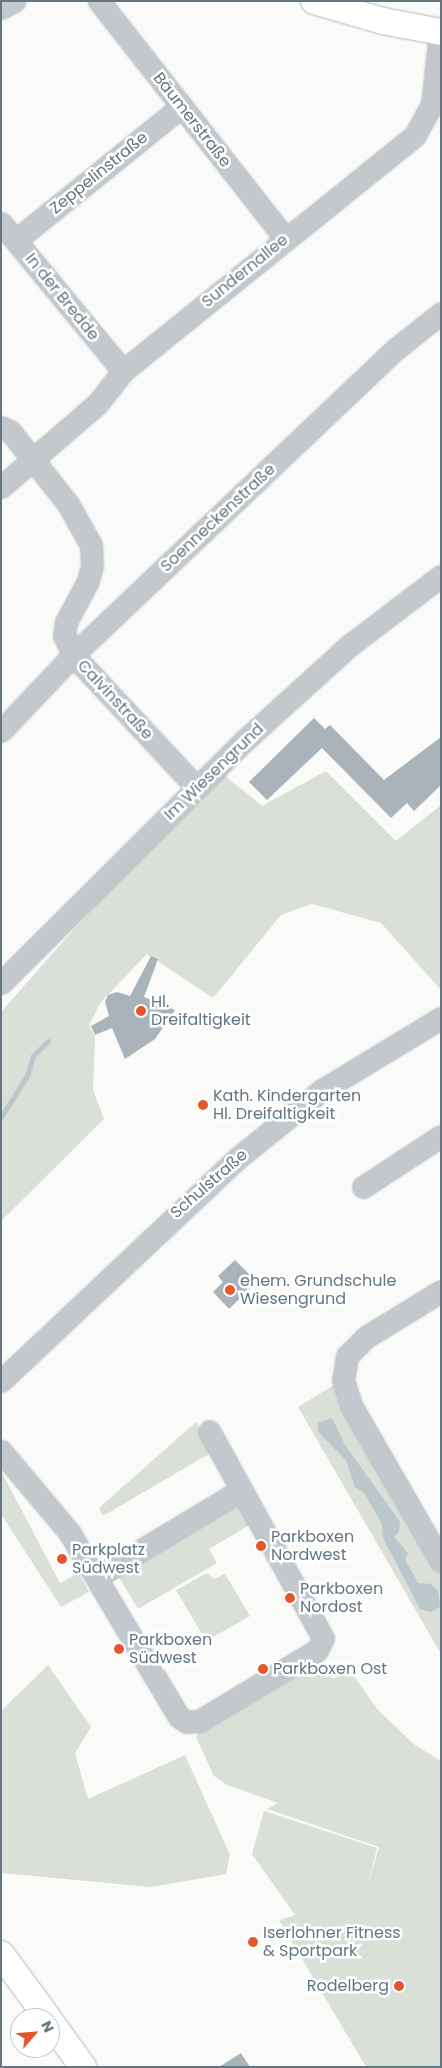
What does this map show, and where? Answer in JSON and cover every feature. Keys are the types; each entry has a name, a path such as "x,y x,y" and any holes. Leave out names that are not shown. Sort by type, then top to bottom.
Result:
{"main road":[{"path":"314,1 383,21 440,32"},
{"path":"1,1954 41,2008"},
{"path":"60,2035 83,2067"}],"street":[{"path":"1,8 14,1"},
{"name":"Bäumerstraße","path":"99,1 284,238"},
{"name":"Sundernallee","path":"1,487 98,403 123,371 284,238 415,135 432,104 440,32"},
{"name":"Zeppelinstraße","path":"16,240 182,106"},
{"name":"In der Bredde","path":"1,223 123,371"},
{"name":"Soenneckenstraße","path":"1,731 73,655 397,348 441,313"},
{"name":"Calvinstraße","path":"1,427 10,431 68,504 91,545 92,566 87,583 66,622 64,636 73,655 196,787"},
{"name":"Im Wiesengrund","path":"1,983 196,787 350,645 441,576"},
{"name":"Schulstraße","path":"1,1381 239,1156 322,1090 441,1018"},
{"path":"363,1187 441,1136"},
{"path":"441,1291 366,1337 346,1356 343,1380 352,1408 441,1561"},
{"path":"1,1451 69,1532 98,1576 179,1717 187,1722 199,1721 317,1650 323,1638 316,1622 209,1431"},
{"path":"98,1576 241,1490"}],"shaded area":[{"path":"219,771 262,806 326,771 396,841 441,805 441,990 381,923 312,904 281,915 213,998 147,954 101,1002 89,1025 95,1037 93,1090 104,1119 1,1221 1,1012 179,810"},
{"path":"339,1382 441,1551 441,1654 298,1407"},
{"path":"332,1418 345,1445 400,1522 399,1532 394,1537 408,1553 405,1560 418,1583 431,1584 438,1591 440,1607 431,1612 420,1609 383,1538 382,1524 364,1493 355,1487 346,1460 318,1432 318,1423"},
{"path":"196,1422 214,1451 103,1516 99,1508"},
{"path":"1,1471 60,1583 79,1573 89,1592 61,1607 1,1514"},
{"path":"238,1494 253,1523 209,1549 217,1563 138,1609 112,1565"},
{"path":"207,1573 214,1579 225,1574 250,1616 206,1641 176,1590"},
{"path":"318,1657 333,1679 349,1669 378,1710 415,1745 441,1761 441,2067 366,2067 279,1920 295,1915 252,1854 264,1811 377,1848 367,1888 379,1847 267,1809 278,1803 227,1785 214,1776 196,1737 200,1728"},
{"path":"48,1665 91,1727 75,1753 88,1799 185,1755 230,1855 226,1874 151,1887 1,1873 1,1711"}],"building":[{"path":"314,718 325,729 330,725 384,780 441,737 441,785 414,811 407,803 391,818 322,748 267,800 249,782"},
{"name":"Hl. Dreifaltigkeit","path":"151,956 158,959 144,997 175,1010 155,1039 125,1059 112,1028 95,1035 91,1026 109,1016 105,1002 108,995 117,992 130,996"},
{"path":"235,1260 257,1282 229,1309 213,1292 223,1282 218,1276"},
{"path":"241,2053 250,2067 219,2067"}],"waterway":[{"path":"1,1117 27,1076 33,1056 48,1041"}],"place":[{"name":"Hl. Dreifaltigkeit","path":"141,1011"},
{"name":"Kath. Kindergarten Hl. Dreifaltigkeit","path":"203,1105"},
{"name":"ehem. Grundschule Wiesengrund","path":"230,1290"},
{"name":"Parkboxen Nordwest","path":"261,1546"},
{"name":"Parkplatz Südwest","path":"62,1559"},
{"name":"Parkboxen Nordost","path":"290,1598"},
{"name":"Parkboxen Südwest","path":"119,1649"},
{"name":"Parkboxen Ost","path":"263,1669"},
{"name":"Iserlohner Fitness & Sportpark","path":"253,1942"},
{"name":"Rodelberg","path":"399,1986"}]}
